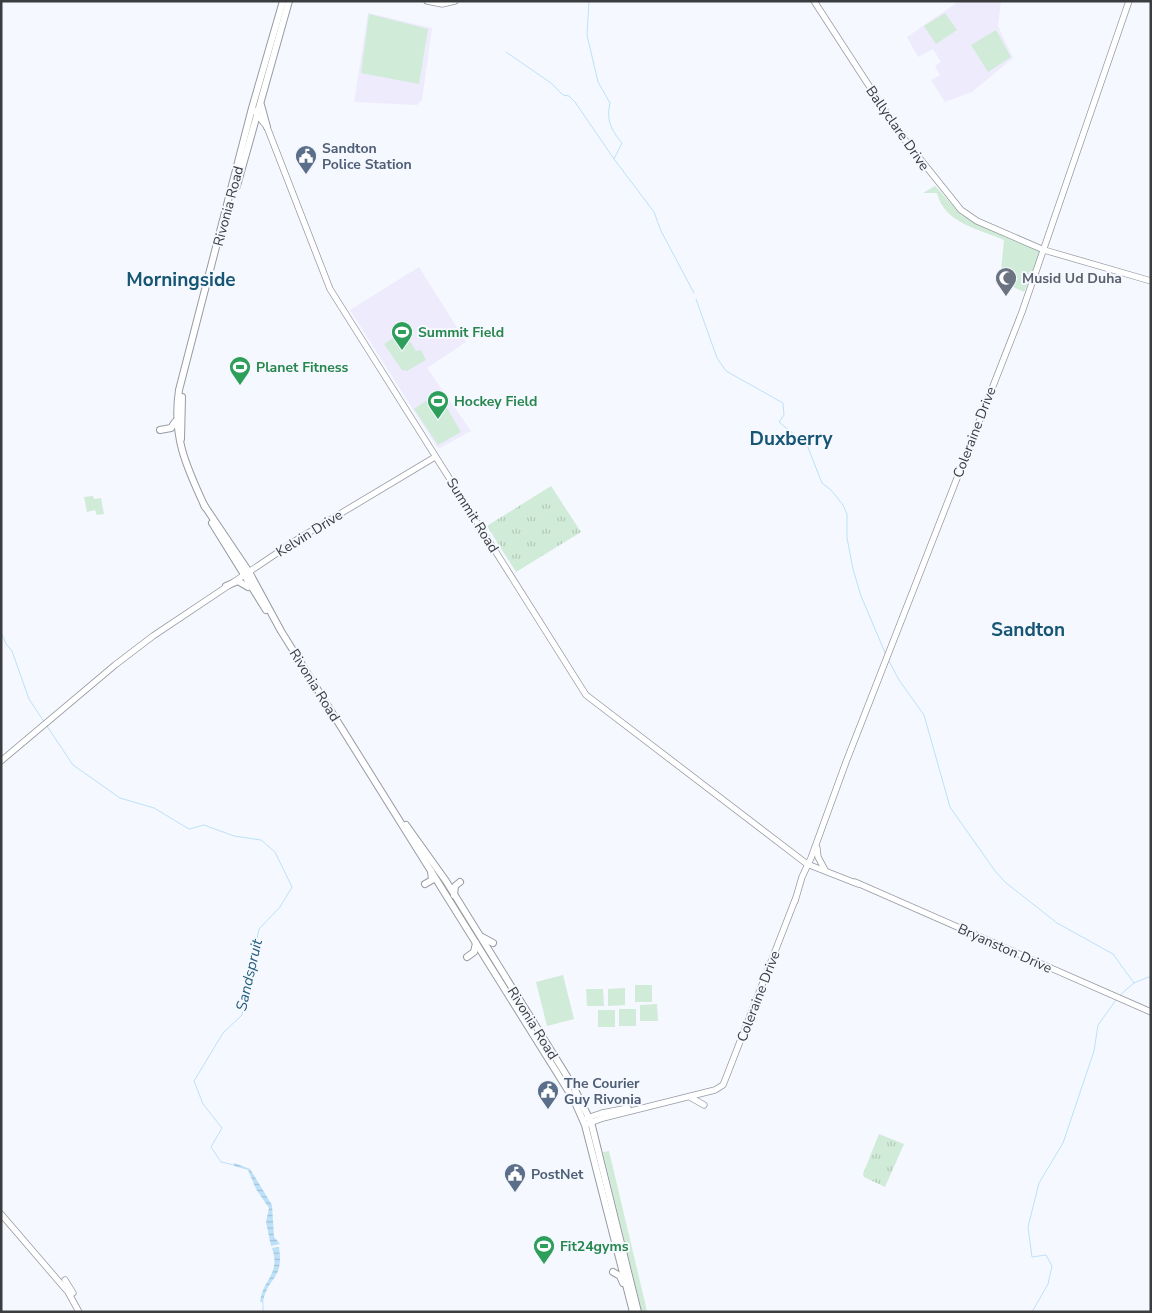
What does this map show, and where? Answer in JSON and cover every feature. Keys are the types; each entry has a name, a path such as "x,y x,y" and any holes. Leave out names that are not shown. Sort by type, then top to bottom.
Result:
{"main road":[{"name":"Rivonia Road","path":"283,1 252,108 236,181 183,391 178,419 185,461 204,505 587,1121 633,1312"},
{"name":"Rivonia Road","path":"236,181 289,1"},
{"path":"427,1 442,4 455,1"},
{"name":"Ballyclare Drive","path":"814,1 890,120 949,197 971,218 1083,262 1151,281"},
{"name":"Coleraine Drive","path":"718,1088 725,1080 1045,248 1129,1"},
{"path":"262,94 261,111 267,128"},
{"name":"Summit Road","path":"252,108 267,128 328,284 586,696 809,863"},
{"path":"253,127 261,125 267,128"},
{"path":"160,430 171,428 178,419 186,430"},
{"name":"Kelvin Drive","path":"1,761 35,735 121,660 186,614 226,586 342,512 435,456"},
{"name":"Rivonia Road","path":"246,573 255,593 281,631"},
{"path":"226,586 240,581 255,593"},
{"name":"Rivonia Road","path":"380,790 455,896 572,1086 587,1121 638,1312"},
{"path":"818,841 817,854 826,870"},
{"name":"Bryanston Drive","path":"809,863 1151,1012"},
{"name":"Bryanston Drive","path":"809,863 858,884"},
{"path":"425,884 432,880 431,870"},
{"path":"455,896 455,886 460,882"},
{"path":"469,921 484,940 492,943"},
{"path":"467,957 474,952 476,943"},
{"path":"587,1121 690,1097 718,1088"},
{"path":"587,1121 718,1088"},
{"path":"690,1097 704,1105"},
{"path":"1,1214 75,1303"},
{"path":"620,1258 613,1272 622,1278 631,1302"},
{"path":"65,1280 79,1312"}],"shaded area":[{"path":"959,1 1001,1 998,26 1013,58 972,92 945,102 931,80 940,75 935,66 941,62 933,49 918,57 907,37"},
{"path":"368,13 432,28 422,100 417,105 354,102"},
{"path":"419,267 466,342 427,368 471,431 440,448 437,447 350,310"}],"green space":[{"path":"945,13 957,30 936,44 924,26"},
{"path":"369,14 428,29 419,84 361,73"},
{"path":"996,30 1011,57 988,72 971,45"},
{"path":"935,186 961,215 1042,252 1024,292 1000,281 1004,240 964,224 955,218 941,203 937,193 923,193"},
{"name":"Summit Field","path":"404,331 416,351 421,350 426,360 407,371 402,370 384,344"},
{"name":"Hockey Field","path":"438,393 461,432 438,445 414,409"},
{"path":"551,486 581,532 516,572 487,526"},
{"path":"93,496 94,499 101,498 104,514 97,515 95,510 87,512 84,497"},
{"path":"563,975 574,1019 547,1026 536,982"},
{"path":"635,985 652,985 652,1002 635,1002"},
{"path":"625,988 625,1005 608,1006 608,989"},
{"path":"586,989 603,989 604,1006 587,1006"},
{"path":"657,1004 658,1021 640,1021 640,1005"},
{"path":"619,1009 636,1009 636,1026 619,1026"},
{"path":"598,1010 615,1010 615,1027 598,1027"},
{"path":"879,1134 904,1144 885,1187 864,1177 863,1174"},
{"path":"609,1151 647,1312 642,1312 603,1152"}],"water":[{"path":"234,1163 250,1169 272,1205 274,1237 280,1244 271,1246 266,1222 269,1208 256,1189 248,1170 234,1166"},
{"path":"279,1247 280,1258 277,1272 265,1293 263,1302 260,1302 264,1287 273,1271 274,1257 272,1248"}],"waterway":[{"path":"589,1 587,35 598,82 610,103 610,124 622,143 614,159 654,212 661,231 694,293"},
{"path":"506,52 551,83 563,95 569,96 614,159"},
{"path":"696,299 717,358 726,371 783,403 784,415 779,422 807,445 822,483 831,490 843,505 847,514 847,538 853,569 861,596 886,655"},
{"name":"Sandspruit","path":"1,632 6,644 12,651 29,699 45,723"},
{"path":"889,661 899,680 924,715 950,807 995,871 1005,882 1057,923 1113,954 1134,983"},
{"name":"Sandspruit","path":"47,726 73,765 120,798 154,808 189,829 204,825 234,836 261,840 275,852 292,887 280,907 259,929 242,1015 223,1033 194,1081 203,1104 222,1128 211,1147 221,1162 234,1165"},
{"path":"1120,995 1134,983 1151,976"},
{"path":"1032,1312 1048,1284 1052,1266 1046,1255 1032,1257 1028,1227 1039,1183 1063,1143 1094,1051 1098,1025 1116,1000"},
{"name":"Sandspruit","path":"263,1302 263,1312"}],"place":[{"name":"Sandton Police Station","path":"306,175"},
{"name":"Musid Ud Duha","path":"1006,297"},
{"name":"Summit Field","path":"402,351"},
{"name":"Planet Fitness","path":"240,386"},
{"name":"Hockey Field","path":"438,420"},
{"name":"The Courier Guy Rivonia","path":"548,1110"},
{"name":"PostNet","path":"515,1193"},
{"name":"Fit24gyms","path":"544,1265"}],"district":[{"name":"Morningside","path":"181,279"},
{"name":"Duxberry","path":"791,438"},
{"name":"Sandton","path":"1028,629"}]}
